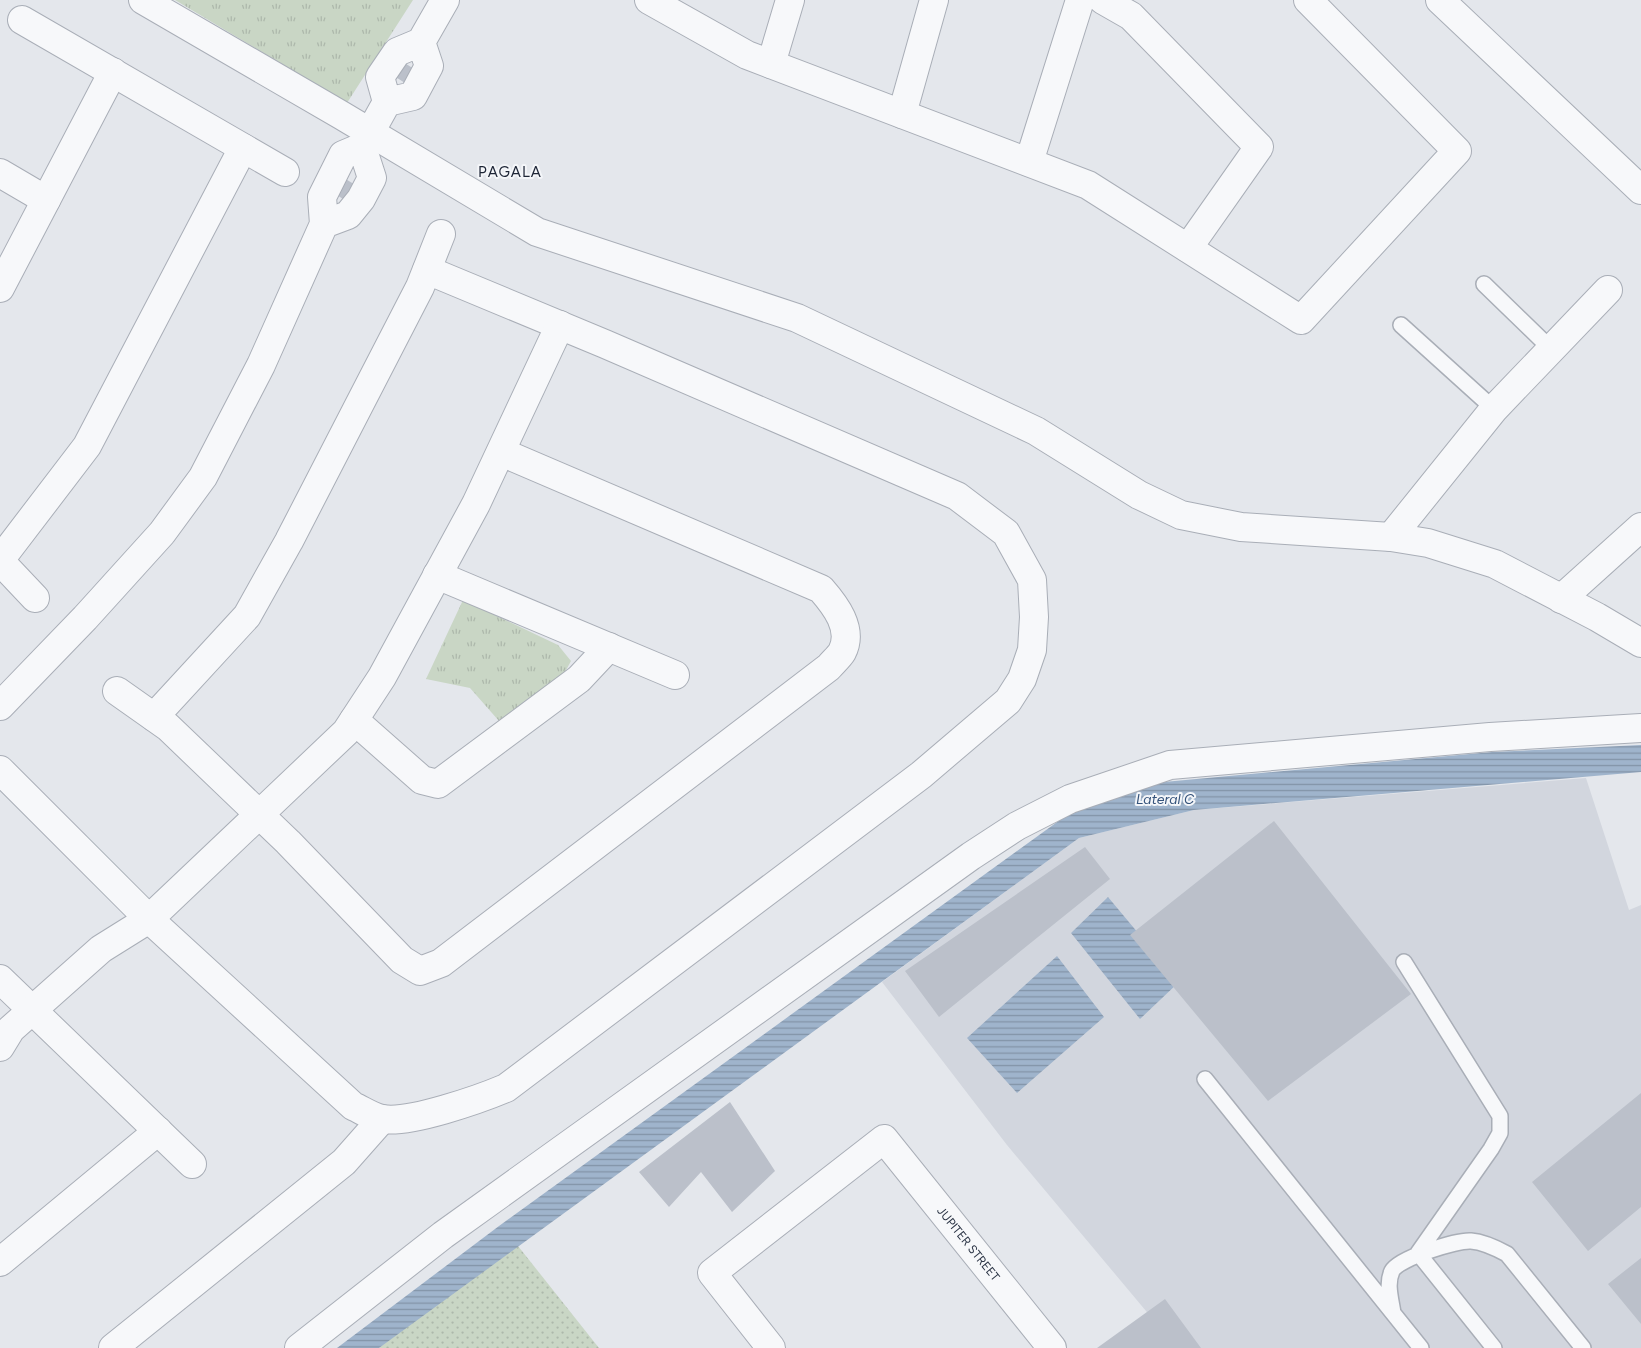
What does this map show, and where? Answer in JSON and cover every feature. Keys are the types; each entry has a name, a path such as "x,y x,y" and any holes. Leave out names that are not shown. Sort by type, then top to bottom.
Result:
{"street":[{"path":"143,0 366,140 536,232 797,318 1036,431 1139,495 1181,515 1241,527 1391,537 1428,543 1495,564 1641,643"},
{"path":"0,706 85,618 162,533 203,476 261,365 324,224 322,197 344,155 366,140 387,102 380,78 397,52 421,42 445,0"},
{"path":"650,0 747,55 1088,185 1301,320 1457,150 1308,0"},
{"path":"771,64 790,0"},
{"path":"902,114 934,0"},
{"path":"1029,162 1080,0"},
{"path":"1103,0 1131,16 1259,147 1188,248"},
{"path":"1440,0 1641,190"},
{"path":"22,20 285,172"},
{"path":"387,102 413,96 429,66 421,42"},
{"path":"0,288 113,72"},
{"path":"324,224 348,215 372,178 366,140"},
{"path":"35,598 0,560 87,446 243,148"},
{"path":"0,173 46,200"},
{"path":"154,717 247,616 289,541 427,270 441,234"},
{"path":"0,770 149,919 353,1106 382,1119 413,1116 476,1101 506,1088 921,775 1008,701 1022,679 1032,650 1034,617 1032,580 1006,533 957,496 560,325 427,270"},
{"path":"1391,537 1494,410 1608,290"},
{"path":"0,1047 11,1029 101,949 149,919 346,732 382,677 438,574 501,452 560,325"},
{"path":"117,691 168,727 259,814 402,960 420,971 441,963 830,667 842,652 846,637 843,622 836,606 821,590 501,452"},
{"path":"1561,599 1641,526"},
{"path":"438,574 675,675"},
{"path":"354,720 422,780 438,784 579,679 608,647"},
{"path":"299,1348 443,1235 962,862 1017,826 1070,799 1170,765 1490,737 1641,728"},
{"path":"0,979 192,1164"},
{"path":"113,1348 344,1162 382,1119"},
{"path":"0,1262 158,1131"},
{"name":"JUPITER STREET","path":"771,1348 712,1273 884,1140 1052,1348"}],"lane":[{"path":"1484,284 1551,349"},
{"path":"1401,325 1494,410"},
{"path":"1404,962 1500,1116 1500,1132 1490,1149 1418,1254"},
{"path":"1204,1079 1421,1348"},
{"path":"1394,1314 1388,1282 1393,1269 1418,1254 1469,1241 1494,1247 1507,1254 1583,1348"},
{"path":"1418,1254 1494,1348"}],"shaded area":[{"path":"1586,778 1629,910 1641,905 1641,1348 1177,1348 1007,1145 882,982 1079,838 1194,810"}],"green space":[{"path":"175,0 413,0 347,103"},
{"path":"463,600 558,645 571,661 565,672 499,721 470,688 426,679"},
{"path":"518,1246 599,1348 379,1348 387,1341"}],"water":[{"name":"Lateral C","path":"1641,745 1641,772 1194,810 1079,838 379,1348 337,1348 499,1226 1071,812 1164,782 1492,752"},
{"path":"1108,897 1179,982 1140,1019 1071,933"},
{"path":"1057,956 1104,1017 1017,1093 967,1038"}],"building":[{"path":"400,60 414,69 405,83 391,74"},
{"path":"344,178 357,186 346,201 334,193"},
{"path":"1274,821 1411,994 1268,1101 1130,935"},
{"path":"1085,847 1110,879 939,1017 905,971"},
{"path":"1641,1093 1641,1207 1588,1251 1532,1182"},
{"path":"730,1102 775,1171 732,1212 701,1172 669,1207 639,1172"},
{"path":"1641,1258 1641,1324 1608,1284"},
{"path":"1165,1299 1201,1348 1097,1348"}],"district":[{"name":"PAGALA","path":"510,172"}]}
